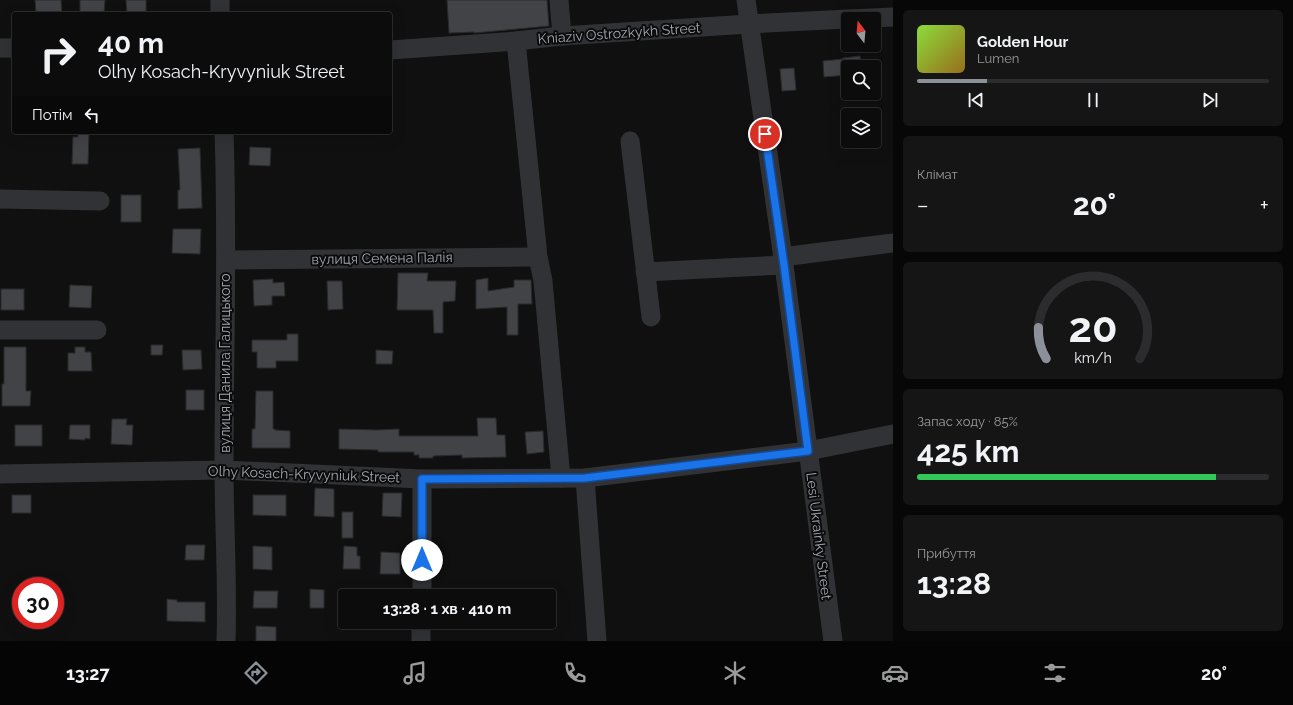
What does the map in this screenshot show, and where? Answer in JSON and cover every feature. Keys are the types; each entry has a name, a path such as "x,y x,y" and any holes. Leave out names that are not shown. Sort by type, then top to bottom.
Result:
{"street":[{"path":"220,0 220,12"},
{"path":"559,0 562,36"},
{"name":"Lesi Ukrainky Street","path":"746,0 783,261 833,641"},
{"path":"881,18 893,17"},
{"name":"Kniaziv Ostrozkykh Street","path":"392,50 516,41 562,36 841,19"},
{"path":"516,41 538,257 543,281 561,478"},
{"path":"0,48 12,48"},
{"name":"вулиця Данила Галицького","path":"224,134 226,260 224,470 228,604 226,641"},
{"path":"630,141 651,317"},
{"path":"0,199 100,201"},
{"path":"645,272 783,261 893,243"},
{"name":"вулиця Семена Палія","path":"226,260 538,257"},
{"path":"0,330 97,330"},
{"name":"Olhy Kosach-Kryvyniuk Street","path":"0,474 224,470 422,479 585,478 808,451 893,434"},
{"path":"585,478 598,641"},
{"path":"422,479 422,589"},
{"path":"420,641 421,629"}],"building":[{"path":"35,0 61,0 62,12 36,12"},
{"path":"80,0 105,0 104,12 80,12"},
{"path":"126,0 146,0 146,12 127,12"},
{"path":"447,0 547,0 549,26 474,33 449,33"},
{"path":"860,56 860,60 841,60 841,76 824,77 823,61"},
{"path":"794,68 796,90 782,91 780,69"},
{"path":"78,134 89,134 88,164 72,164 73,137 78,137"},
{"path":"250,147 271,148 270,166 249,165"},
{"path":"200,148 202,208 178,209 178,190 180,190 178,149"},
{"path":"121,195 141,195 141,222 121,222"},
{"path":"173,229 201,229 200,254 172,253"},
{"path":"398,273 428,273 427,281 456,281 455,301 443,302 443,333 434,333 433,310 397,310"},
{"path":"488,278 488,291 514,287 514,280 531,280 532,304 518,304 518,335 507,335 507,307 476,309 476,280"},
{"path":"273,279 273,283 284,282 285,296 272,296 272,305 254,306 253,280"},
{"path":"327,281 342,281 343,309 328,310"},
{"path":"70,285 92,286 91,308 69,307"},
{"path":"1,289 24,289 24,310 1,310"},
{"path":"287,334 298,334 298,361 276,361 276,368 257,368 257,352 252,352 252,340 287,340"},
{"path":"151,345 163,345 162,355 151,355"},
{"path":"4,347 26,347 26,391 31,391 30,406 2,406 2,384 4,384"},
{"path":"75,347 85,347 85,352 91,352 92,371 68,371 68,353 75,353"},
{"path":"182,350 201,350 202,369 183,370"},
{"path":"376,350 393,351 392,364 376,364"},
{"path":"186,390 204,390 204,410 186,410"},
{"path":"256,391 273,391 273,429 290,431 290,448 252,448 252,429 255,429"},
{"path":"477,418 496,418 497,435 505,435 506,457 462,458 462,455 419,458 419,455 414,455 414,452 378,452 378,450 339,449 339,429 399,429 399,436 478,436"},
{"path":"112,419 127,419 126,425 133,425 132,445 111,444"},
{"path":"15,425 42,425 42,446 15,446"},
{"path":"70,425 90,425 90,439 69,439"},
{"path":"543,431 544,452 527,454 525,432"},
{"path":"315,488 334,489 334,517 314,516"},
{"path":"383,493 402,493 401,517 382,516"},
{"path":"12,495 31,495 31,513 12,513"},
{"path":"253,495 286,495 286,516 253,515"},
{"path":"342,512 353,512 353,538 342,538"},
{"path":"186,545 205,545 204,560 185,560"},
{"path":"253,546 272,547 272,570 253,569"},
{"path":"344,546 357,547 357,556 360,556 360,569 343,569"},
{"path":"381,552 400,553 400,574 380,574"},
{"path":"310,589 324,590 324,608 310,608"},
{"path":"254,591 278,591 277,608 253,608"},
{"path":"167,599 177,600 177,602 205,602 205,622 167,621"},
{"path":"256,626 276,627 276,641 256,641"}],"route":[{"path":"422,560 422,479 585,478 808,451 784,265 765,134"}]}
